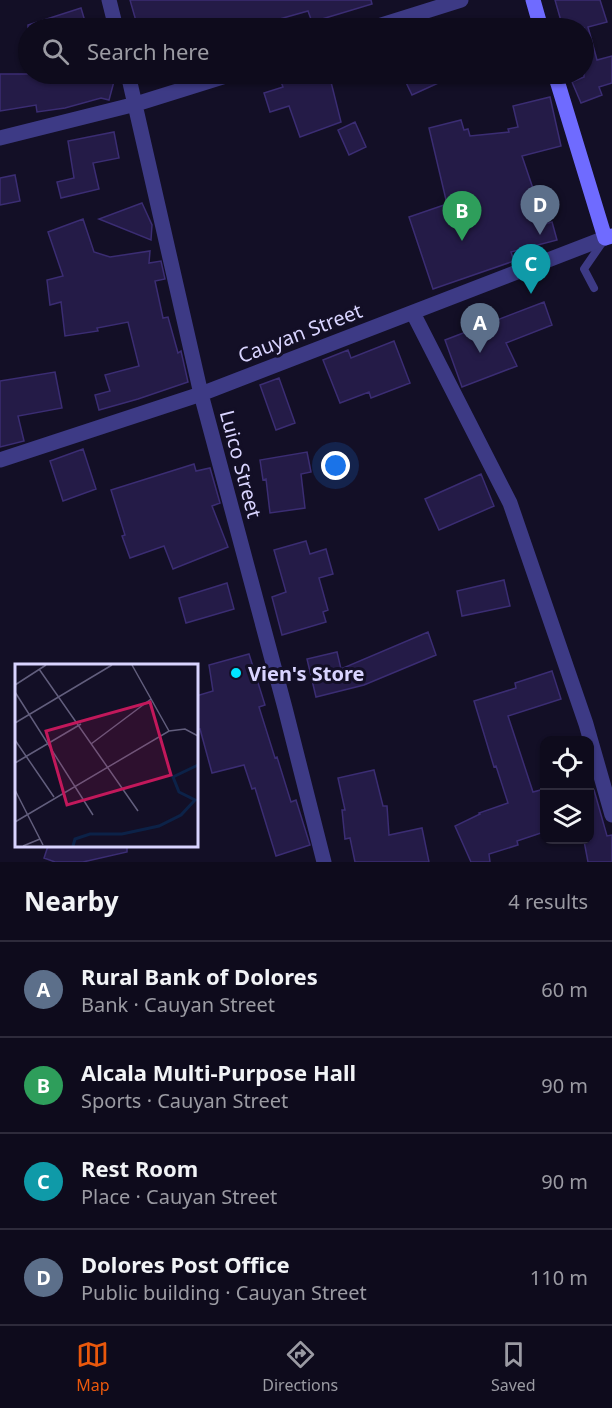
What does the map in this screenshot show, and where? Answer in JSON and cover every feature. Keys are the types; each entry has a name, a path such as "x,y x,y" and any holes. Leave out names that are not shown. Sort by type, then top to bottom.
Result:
{"street":[{"path":"109,0 114,18"},
{"path":"404,18 461,0"},
{"path":"533,0 538,18"},
{"name":"Luico Street","path":"131,84 201,394 324,862"},
{"path":"0,138 136,104 200,84"},
{"path":"558,84 608,237"},
{"name":"Cauyan Street","path":"0,460 201,394 608,237"},
{"path":"413,313 510,503 586,724 612,815"}],"lane":[{"path":"594,288 584,269 608,237"}],"building":[{"path":"130,0 371,0 372,4 325,18 311,18 308,11 283,18 135,18"},
{"path":"555,0 600,0 607,22 594,25 594,18 560,18"},
{"path":"81,8 84,18 50,18"},
{"path":"594,49 597,60 612,56 612,83 599,87 602,95 581,103 573,84 594,84"},
{"path":"0,74 18,74 18,84 113,84 109,100 101,98 65,108 37,112 36,105 0,111"},
{"path":"282,84 332,84 341,122 300,137 289,106 270,112 264,93 283,87"},
{"path":"407,84 436,84 412,95"},
{"path":"550,97 561,146 522,156 545,224 552,222 557,240 511,252 514,261 433,289 409,217 447,204 429,128 461,120 464,130 468,129 470,136 509,132 508,129 518,127 513,106"},
{"path":"355,122 366,147 349,155 338,130"},
{"path":"114,132 119,158 93,163 99,189 61,198 57,182 74,178 68,141"},
{"path":"15,175 20,201 0,205 0,178"},
{"path":"142,203 152,225 151,240 99,219"},
{"path":"83,219 94,252 110,257 150,251 149,263 161,261 165,279 155,281 163,318 168,317 178,353 181,351 188,382 99,410 95,395 110,391 105,375 139,366 128,322 97,328 98,331 65,336 61,302 50,305 47,280 63,276 48,232"},
{"path":"544,302 552,325 506,343 517,366 462,387 445,340"},
{"path":"394,341 410,383 371,398 369,392 340,403 323,360 348,350 351,358"},
{"path":"55,372 62,408 18,416 24,441 0,447 0,381"},
{"path":"279,378 295,423 276,430 260,385"},
{"path":"83,449 96,489 63,501 50,461"},
{"path":"307,452 311,472 301,474 305,508 270,513 266,479 263,480 260,460"},
{"path":"194,464 196,471 210,468 220,503 212,506 228,547 173,569 164,546 130,558 111,490"},
{"path":"481,474 494,506 439,530 425,499"},
{"path":"306,541 310,554 326,549 333,574 319,578 328,610 323,612 326,622 282,635 272,597 286,592 274,550"},
{"path":"504,580 510,606 462,616 457,591"},
{"path":"227,583 234,609 186,623 179,598"},
{"path":"428,632 436,655 364,685 316,697 307,659 337,652 341,669"},
{"path":"249,654 265,705 259,707 275,758 277,757 291,802 296,800 310,845 276,856 255,788 252,789 244,765 212,773 200,729 198,730 198,695 213,691 209,665"},
{"path":"552,671 561,699 508,716 533,792 540,790 540,833 517,841 518,845 489,854 490,862 471,862 455,826 479,813 508,803 496,766 494,767 474,701 516,688 515,683"},
{"path":"374,770 383,806 387,806 389,835 422,828 429,862 355,862 350,838 345,839 342,810 345,810 338,778"},
{"path":"594,790 607,836 612,835 612,862 588,862 585,844 594,844"},
{"path":"48,847 127,847 127,852 83,862 55,862 44,858"}],"place":[{"name":"Dolores Post Office","path":"540,235"},
{"name":"Alcala Multi-Purpose Hall","path":"462,241"},
{"name":"Rest Room","path":"531,294"},
{"name":"Rural Bank of Dolores","path":"480,353"},
{"name":"Vien's Store","path":"236,673"}]}
